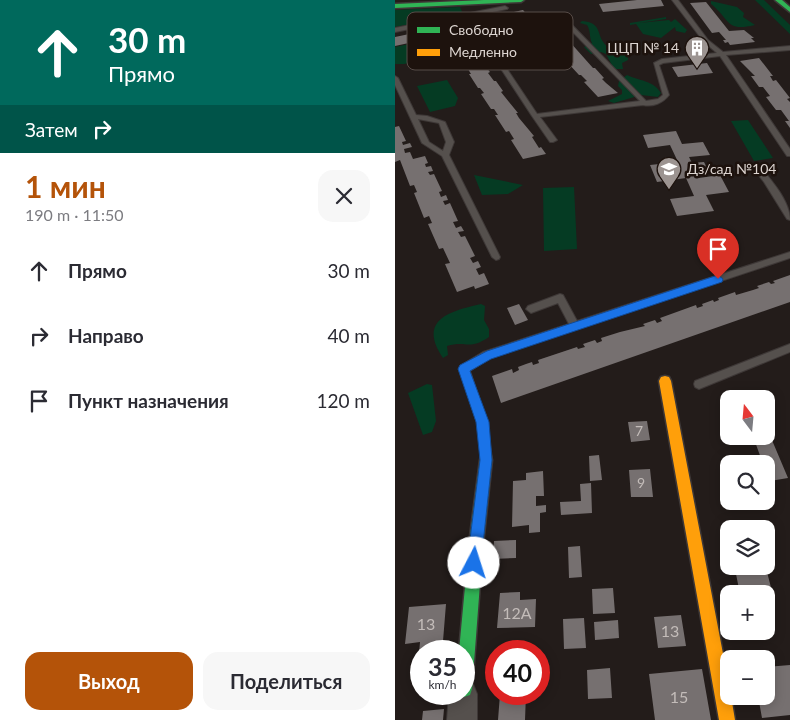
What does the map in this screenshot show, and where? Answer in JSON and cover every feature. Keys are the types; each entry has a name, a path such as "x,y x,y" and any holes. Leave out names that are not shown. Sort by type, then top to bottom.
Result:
{"street":[{"path":"395,6 521,0"},
{"path":"778,0 790,10"},
{"path":"665,381 727,720"},
{"path":"468,640 476,544 486,460"},
{"path":"462,720 463,705"}],"lane":[{"path":"675,0 706,41 722,54 790,154"},
{"path":"485,12 505,8"},
{"path":"573,29 646,104"},
{"path":"535,116 660,101 666,95 656,64 662,61 790,48"},
{"path":"505,70 553,140"},
{"path":"395,78 426,143 445,155 496,257"},
{"path":"413,117 442,122 450,142 445,155"},
{"path":"744,168 757,170 767,180 790,217"},
{"path":"486,460 483,422 464,369 487,355 790,255"},
{"path":"531,309 560,298 575,326"},
{"path":"699,384 790,348"}],"green space":[{"path":"755,0 764,0 790,25 790,34"},
{"path":"711,1 737,7 744,13 743,17 755,25 745,27 733,26 711,4"},
{"path":"460,7 462,12 407,12 407,25 395,27 395,10"},
{"path":"666,17 666,19 639,23 669,20 671,22 675,19 687,30 685,33 676,31 675,27 661,38 643,34 636,24 630,25 630,23"},
{"path":"582,21 589,22 597,28 604,44 611,50 628,55 628,60 622,63 623,69 614,69 606,54 601,52 591,54 584,47 592,43 588,27 580,23"},
{"path":"407,44 407,63 395,64 395,47"},
{"path":"627,75 650,83 661,93 658,97 641,95 614,103 608,101 622,94 622,90 618,86 619,81"},
{"path":"447,80 458,98 455,106 430,112 417,86"},
{"path":"748,120 773,158 754,161 731,121"},
{"path":"474,175 523,185 508,194 482,195"},
{"path":"574,187 577,249 544,251 543,188"},
{"path":"481,304 485,306 484,320 489,329 489,337 472,344 447,346 448,355 443,358 436,345 435,326 448,314"},
{"path":"427,384 432,385 436,421 432,432 423,435 408,393"}],"building":[{"path":"637,0 661,0 664,6 603,12 599,4"},
{"path":"706,2 729,31 744,30 754,38 751,38 755,42 730,45 728,42 725,43 723,40 726,40 719,32 712,33 690,3"},
{"path":"407,34 407,43 395,46 395,37"},
{"path":"573,46 604,78 602,79 618,93 598,97 584,82 587,81 573,68"},
{"path":"759,58 773,76 770,76 773,81 776,80 790,98 787,99 790,102 790,128 785,121 789,121 781,110 776,110 766,97 770,96 763,87 759,87 751,76 755,76 740,61"},
{"name":"ЦЦП № 14","path":"707,63 713,73 678,77 672,67"},
{"path":"469,70 488,70 490,72 488,73 503,91 501,92 534,136 532,137 539,148 541,147 546,154 523,159 511,140 514,139 509,131 506,132 495,115 498,115 494,109 491,109 481,94 484,93 478,88 469,74 471,74"},
{"path":"399,126 406,141 402,142 403,145 410,143 412,147 404,149 405,153 410,152 413,159 425,156 428,163 425,164 426,167 431,166 433,171 428,172 430,175 434,174 442,191 439,192 441,197 446,195 448,200 443,201 445,205 450,203 458,221 453,222 456,228 461,226 464,231 458,232 461,237 465,236 475,256 470,258 473,263 478,261 481,267 476,269 479,275 484,273 489,284 475,289 474,286 457,292 445,264 450,263 443,248 439,249 428,224 432,223 429,216 424,218 414,193 417,192 414,185 410,186 400,160 395,162 395,127"},
{"path":"676,131 682,144 703,142 710,155 689,157 692,163 704,162 709,172 697,173 699,178 720,175 729,192 706,195 714,211 677,216 670,199 694,196 686,178 657,182 650,165 678,162 670,145 648,148 643,135"},
{"path":"790,275 790,302 501,403 492,376 512,369 513,373 519,370 518,367 526,364 532,362 533,365 539,363 538,360 577,347 578,349 585,347 583,344 595,340 597,343 602,341 601,338 645,326 643,324 655,320 657,323 662,321 660,318 696,305 697,308 703,306 702,304 713,300 714,302 719,300 718,298 735,292 736,295 759,288 757,286 769,282 771,284 775,283 773,281"},
{"path":"519,304 528,320 515,325 507,308"},
{"path":"647,421 650,440 631,442 628,422"},
{"path":"756,445 774,445 788,478 775,480 775,455 760,455"},
{"path":"599,455 602,480 590,481 589,456"},
{"path":"650,469 653,497 631,497 629,470"},
{"path":"543,471 544,496 536,496 536,506 546,505 546,512 540,513 540,532 529,533 529,525 512,527 513,481 526,480 526,473"},
{"path":"591,483 592,513 561,515 560,502 581,501 580,484"},
{"path":"516,540 516,558 493,559 494,541"},
{"path":"580,546 582,577 569,578 568,547"},
{"path":"736,575 768,575 770,585 738,585"},
{"path":"613,588 615,613 593,614 592,589"},
{"path":"520,592 520,600 536,599 535,627 497,628 500,593"},
{"path":"446,604 443,640 410,640 410,643 405,644 409,607"},
{"path":"681,615 686,646 658,648 654,617"},
{"path":"584,618 586,648 564,649 563,619"},
{"path":"618,620 619,638 595,640 594,622"},
{"path":"790,665 790,715 762,718 760,705 775,705 775,666"},
{"path":"610,668 612,698 588,699 587,670"},
{"path":"702,669 711,720 655,720 649,674"},
{"path":"499,705 526,705 525,720 498,720"},
{"path":"444,709 443,720 422,720 423,711"}],"traffic: fast":[{"path":"395,6 521,0"},
{"path":"778,0 790,10"},
{"path":"468,640 476,544 486,460"}],"traffic: slow":[{"path":"665,381 727,720"}],"place":[{"name":"ЦЦП № 14","path":"697,69"},
{"name":"Дз/сад №104","path":"669,190"}],"route":[{"path":"474,563 486,460 483,422 464,369 487,355 718,279"}]}
